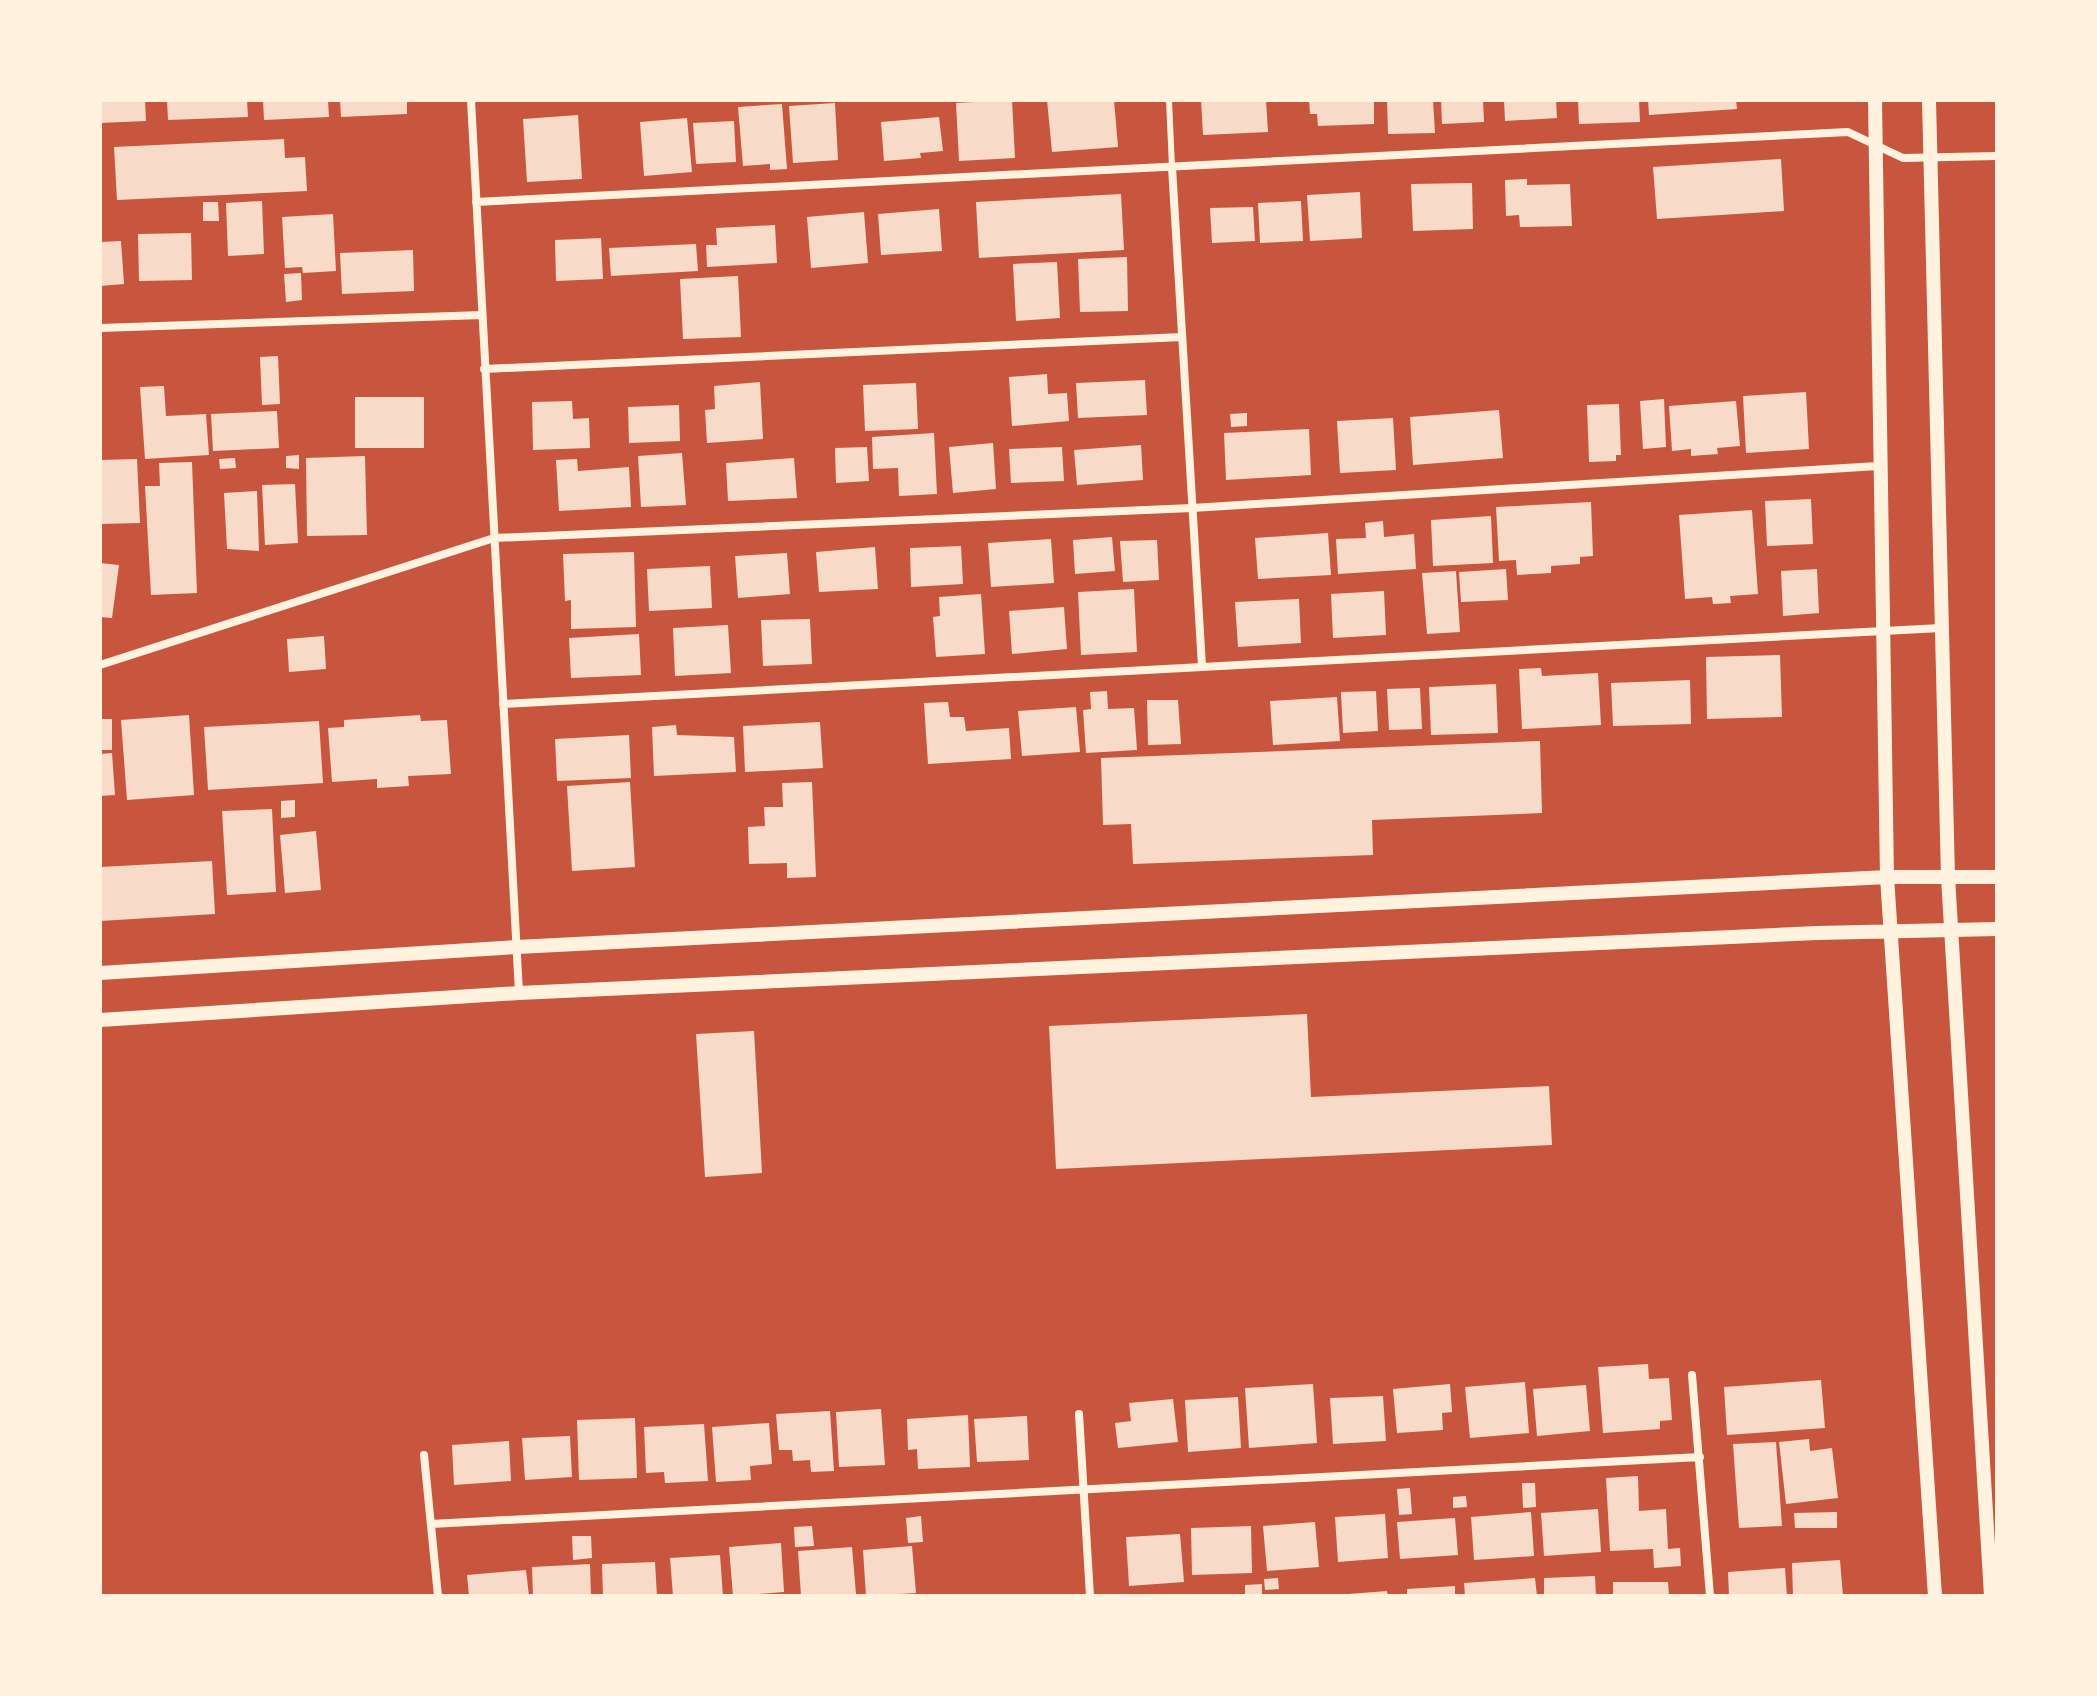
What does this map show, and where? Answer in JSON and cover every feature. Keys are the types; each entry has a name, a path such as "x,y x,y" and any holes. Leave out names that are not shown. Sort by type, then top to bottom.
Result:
{"street":[{"path":"471,100 519,993"},
{"path":"1875,100 1878,466 1887,877 1935,1596"},
{"path":"1929,100 1948,877 1991,1596"},
{"path":"476,202 1848,132 1903,158 1997,156"},
{"path":"1172,167 1202,666"},
{"path":"100,328 482,315"},
{"path":"484,369 1182,337"},
{"path":"100,665 494,538 1192,508 1878,466"},
{"path":"503,704 1941,628"},
{"path":"100,973 517,947 1887,877 1997,877"},
{"path":"100,1020 519,993 1892,930 1997,929"},
{"path":"1692,1375 1710,1596"},
{"path":"1079,1414 1090,1596"},
{"path":"424,1455 438,1596"},
{"path":"431,1524 1700,1457"}],"lane":[{"path":"1169,100 1172,167"}],"building":[{"path":"100,100 145,100 146,121 100,123"},
{"path":"167,100 247,100 248,117 168,120"},
{"path":"263,100 328,100 329,117 264,120"},
{"path":"340,100 407,100 407,114 341,117"},
{"path":"1012,100 1015,158 959,161 956,103"},
{"path":"1047,100 1114,100 1118,147 1052,152"},
{"path":"1201,100 1266,100 1268,132 1203,135"},
{"path":"1309,100 1374,100 1374,124 1318,126 1317,114 1310,114"},
{"path":"1387,100 1433,100 1435,133 1388,134"},
{"path":"1441,100 1483,100 1484,122 1442,124"},
{"path":"1504,100 1556,100 1557,118 1505,121"},
{"path":"1578,100 1639,100 1640,122 1579,124"},
{"path":"1648,100 1736,100 1737,109 1649,115"},
{"path":"835,103 838,160 793,163 789,106"},
{"path":"782,104 787,169 770,170 770,164 743,166 738,107"},
{"path":"578,115 582,179 527,182 523,119"},
{"path":"939,117 943,151 920,153 921,158 884,161 881,122"},
{"path":"687,118 692,172 644,176 640,122"},
{"path":"734,121 736,162 696,164 693,123"},
{"path":"284,139 285,158 305,157 307,191 117,200 114,147"},
{"path":"1781,159 1784,211 1657,219 1653,167"},
{"path":"1527,179 1527,185 1570,184 1572,226 1520,227 1519,215 1506,216 1505,180"},
{"path":"1472,183 1473,229 1413,231 1411,184"},
{"path":"1360,192 1362,238 1310,241 1307,195"},
{"path":"1121,194 1124,250 979,258 976,202"},
{"path":"262,201 264,254 228,256 226,203"},
{"path":"1301,201 1303,241 1260,243 1258,203"},
{"path":"203,202 218,202 219,221 203,221"},
{"path":"1253,207 1255,241 1212,243 1210,208"},
{"path":"939,209 942,251 881,255 878,214"},
{"path":"864,212 868,263 811,268 807,217"},
{"path":"333,214 336,271 303,273 302,267 285,268 282,217"},
{"path":"775,225 777,263 707,267 706,245 717,245 716,228"},
{"path":"191,233 192,280 139,281 138,234"},
{"path":"601,238 603,279 556,281 555,240"},
{"path":"121,241 124,284 100,286 100,242"},
{"path":"696,244 698,271 611,276 609,248"},
{"path":"413,250 414,291 342,294 340,253"},
{"path":"1127,257 1128,311 1080,312 1078,259"},
{"path":"1057,262 1060,318 1016,321 1013,264"},
{"path":"301,273 302,300 286,302 284,274"},
{"path":"738,276 741,337 683,339 680,279"},
{"path":"278,356 280,404 262,405 260,357"},
{"path":"1047,374 1048,394 1067,393 1069,421 1012,426 1009,377"},
{"path":"1145,380 1147,415 1078,418 1076,383"},
{"path":"760,382 763,439 707,443 705,410 715,409 714,386"},
{"path":"916,383 918,429 865,431 863,385"},
{"path":"164,386 166,416 206,414 209,455 145,459 140,387"},
{"path":"1806,392 1809,449 1746,453 1743,396"},
{"path":"355,397 424,397 424,448 355,448"},
{"path":"1664,399 1666,447 1643,449 1640,401"},
{"path":"572,401 573,419 589,418 590,448 533,450 532,402"},
{"path":"1736,401 1740,446 1717,448 1718,454 1691,456 1691,449 1672,451 1669,406"},
{"path":"1619,404 1621,455 1616,455 1616,461 1589,462 1587,405"},
{"path":"679,405 680,441 629,443 628,407"},
{"path":"1499,410 1503,458 1413,465 1410,417"},
{"path":"277,411 279,448 213,451 211,414"},
{"path":"1247,413 1247,426 1231,427 1230,414"},
{"path":"1393,418 1396,470 1340,473 1337,421"},
{"path":"1309,429 1311,475 1226,480 1224,433"},
{"path":"934,433 937,494 899,496 898,468 873,469 872,437"},
{"path":"993,443 996,489 953,493 949,447"},
{"path":"1141,445 1143,480 1077,485 1074,450"},
{"path":"867,447 869,481 836,483 835,448"},
{"path":"1062,447 1064,481 1011,483 1009,449"},
{"path":"682,453 686,505 641,507 638,456"},
{"path":"299,455 299,469 286,468 286,456"},
{"path":"365,456 367,535 307,536 306,458"},
{"path":"235,458 236,468 220,469 219,459"},
{"path":"794,458 797,498 728,501 726,463"},
{"path":"137,459 140,523 100,524 100,460"},
{"path":"577,459 578,471 629,467 631,507 559,511 556,460"},
{"path":"192,462 197,593 151,595 145,486 160,486 159,463"},
{"path":"295,484 298,543 265,545 262,485"},
{"path":"257,491 259,551 227,549 224,493"},
{"path":"1811,499 1813,544 1767,546 1765,501"},
{"path":"1591,502 1593,556 1580,557 1580,564 1551,566 1551,573 1517,575 1516,560 1499,561 1496,507"},
{"path":"1752,510 1758,594 1730,596 1731,603 1713,604 1712,597 1685,599 1679,515"},
{"path":"1491,516 1493,563 1433,566 1431,520"},
{"path":"1383,521 1384,537 1414,534 1416,569 1338,574 1336,539 1366,538 1365,523"},
{"path":"1328,533 1331,575 1258,579 1255,538"},
{"path":"1112,537 1115,571 1075,574 1073,540"},
{"path":"1051,539 1054,583 991,587 988,543"},
{"path":"1157,540 1159,580 1123,582 1120,541"},
{"path":"961,546 963,584 911,587 910,548"},
{"path":"875,547 878,589 819,592 816,552"},
{"path":"634,552 636,627 571,629 571,600 565,601 563,554"},
{"path":"787,553 790,594 738,598 735,556"},
{"path":"100,563 119,565 112,618 100,617"},
{"path":"710,566 712,608 649,611 647,569"},
{"path":"1506,569 1508,600 1461,602 1459,572"},
{"path":"1817,569 1819,613 1783,616 1781,571"},
{"path":"1456,571 1460,632 1427,634 1422,573"},
{"path":"1134,589 1137,652 1081,655 1078,592"},
{"path":"1384,591 1386,635 1333,638 1331,594"},
{"path":"981,594 985,654 936,657 933,617 940,616 939,597"},
{"path":"1299,599 1301,643 1238,647 1235,602"},
{"path":"1064,607 1067,649 1012,654 1009,611"},
{"path":"810,619 812,664 763,666 761,620"},
{"path":"728,625 731,673 675,676 673,628"},
{"path":"639,634 641,675 571,678 569,638"},
{"path":"324,636 326,669 289,672 287,639"},
{"path":"1780,655 1782,717 1707,719 1706,657"},
{"path":"1541,668 1542,676 1598,673 1601,725 1522,729 1519,669"},
{"path":"1690,680 1691,724 1613,726 1611,683"},
{"path":"1496,684 1498,733 1431,735 1429,687"},
{"path":"1420,688 1422,729 1389,730 1387,689"},
{"path":"1107,691 1108,709 1134,708 1137,750 1086,753 1083,710 1091,709 1090,692"},
{"path":"1376,691 1378,731 1343,733 1341,692"},
{"path":"1337,697 1340,741 1273,745 1270,701"},
{"path":"1147,700 1178,700 1181,744 1148,745"},
{"path":"948,702 950,717 964,717 966,731 1009,728 1011,759 928,764 924,703"},
{"path":"1076,707 1080,752 1022,756 1018,711"},
{"path":"189,715 194,795 127,800 121,720"},
{"path":"420,715 421,721 447,720 451,774 408,776 409,786 377,788 377,779 332,782 328,728 344,727 344,720"},
{"path":"100,719 112,719 112,750 100,750"},
{"path":"319,721 323,783 208,790 204,727"},
{"path":"820,722 823,768 745,772 743,726"},
{"path":"676,725 677,735 734,737 736,772 654,776 652,727"},
{"path":"629,735 631,778 557,781 555,739"},
{"path":"1540,741 1542,813 1372,820 1373,855 1133,864 1131,824 1103,825 1101,758"},
{"path":"112,753 115,795 100,796 100,754"},
{"path":"630,782 635,867 572,871 567,786"},
{"path":"812,782 816,877 787,878 787,863 749,864 748,827 765,826 764,807 783,807 782,783"},
{"path":"295,800 295,817 281,818 281,801"},
{"path":"272,809 276,892 227,895 222,811"},
{"path":"316,831 321,890 285,893 280,835"},
{"path":"212,861 215,914 100,921 100,867"},
{"path":"1307,1014 1311,1097 1549,1086 1552,1145 1056,1169 1049,1026"},
{"path":"754,1031 762,1173 705,1177 696,1034"},
{"path":"1648,1364 1649,1379 1669,1378 1672,1420 1660,1421 1660,1429 1603,1433 1598,1367"},
{"path":"1821,1380 1825,1428 1727,1435 1724,1387"},
{"path":"1525,1382 1529,1433 1470,1438 1465,1387"},
{"path":"1313,1384 1317,1443 1249,1448 1245,1388"},
{"path":"1450,1384 1452,1412 1442,1413 1443,1430 1397,1433 1393,1389"},
{"path":"1586,1385 1590,1431 1537,1436 1533,1389"},
{"path":"1383,1396 1386,1441 1333,1444 1330,1398"},
{"path":"1238,1397 1241,1448 1188,1452 1185,1400"},
{"path":"1173,1399 1178,1442 1118,1448 1115,1423 1131,1421 1129,1403"},
{"path":"881,1409 885,1465 839,1467 836,1412"},
{"path":"830,1411 834,1471 811,1472 810,1460 793,1461 792,1450 779,1450 776,1414"},
{"path":"968,1415 970,1467 918,1469 917,1449 908,1450 907,1419"},
{"path":"1027,1416 1029,1460 977,1462 974,1419"},
{"path":"635,1418 637,1478 579,1480 577,1420"},
{"path":"769,1423 772,1464 750,1466 751,1480 716,1482 712,1427"},
{"path":"704,1424 708,1481 665,1483 664,1472 646,1473 644,1427"},
{"path":"570,1436 572,1477 525,1480 522,1438"},
{"path":"1809,1439 1810,1451 1832,1448 1838,1498 1786,1504 1779,1442"},
{"path":"509,1441 511,1481 454,1485 452,1445"},
{"path":"1776,1442 1782,1526 1739,1528 1733,1444"},
{"path":"1638,1476 1639,1511 1666,1509 1668,1549 1680,1548 1681,1566 1654,1568 1653,1549 1610,1551 1606,1478"},
{"path":"1522,1483 1535,1483 1536,1507 1523,1508"},
{"path":"1410,1488 1412,1514 1399,1515 1397,1489"},
{"path":"1466,1496 1467,1507 1453,1508 1453,1497"},
{"path":"1598,1509 1601,1552 1544,1556 1541,1513"},
{"path":"1531,1512 1534,1556 1474,1560 1471,1517"},
{"path":"1837,1512 1837,1528 1795,1528 1794,1513"},
{"path":"1385,1514 1388,1558 1338,1562 1335,1517"},
{"path":"921,1516 923,1542 908,1543 906,1518"},
{"path":"1455,1518 1458,1555 1400,1559 1397,1522"},
{"path":"1315,1522 1319,1567 1267,1571 1263,1526"},
{"path":"812,1526 814,1546 795,1547 794,1527"},
{"path":"1251,1526 1252,1573 1192,1575 1191,1528"},
{"path":"1180,1534 1184,1582 1129,1586 1126,1537"},
{"path":"572,1536 591,1536 592,1558 573,1560"},
{"path":"781,1543 784,1592 733,1596 729,1547"},
{"path":"912,1546 916,1593 866,1596 863,1550"},
{"path":"852,1547 856,1594 801,1596 798,1551"},
{"path":"720,1555 723,1596 673,1596 670,1558"},
{"path":"1840,1560 1843,1596 1793,1596 1792,1563"},
{"path":"655,1562 657,1596 603,1596 602,1564"},
{"path":"590,1564 591,1596 533,1596 532,1567"},
{"path":"1785,1568 1787,1596 1729,1596 1728,1572"},
{"path":"526,1570 529,1596 469,1596 467,1575"},
{"path":"1595,1576 1596,1596 1544,1596 1544,1578"},
{"path":"1278,1578 1279,1589 1265,1590 1264,1579"},
{"path":"1535,1578 1537,1596 1465,1596 1464,1583"},
{"path":"1613,1582 1668,1582 1669,1596 1613,1596"},
{"path":"1262,1584 1262,1595 1245,1595 1245,1585"},
{"path":"1455,1586 1455,1596 1407,1596 1407,1589"},
{"path":"1387,1591 1388,1596 1348,1596 1348,1594"}]}
